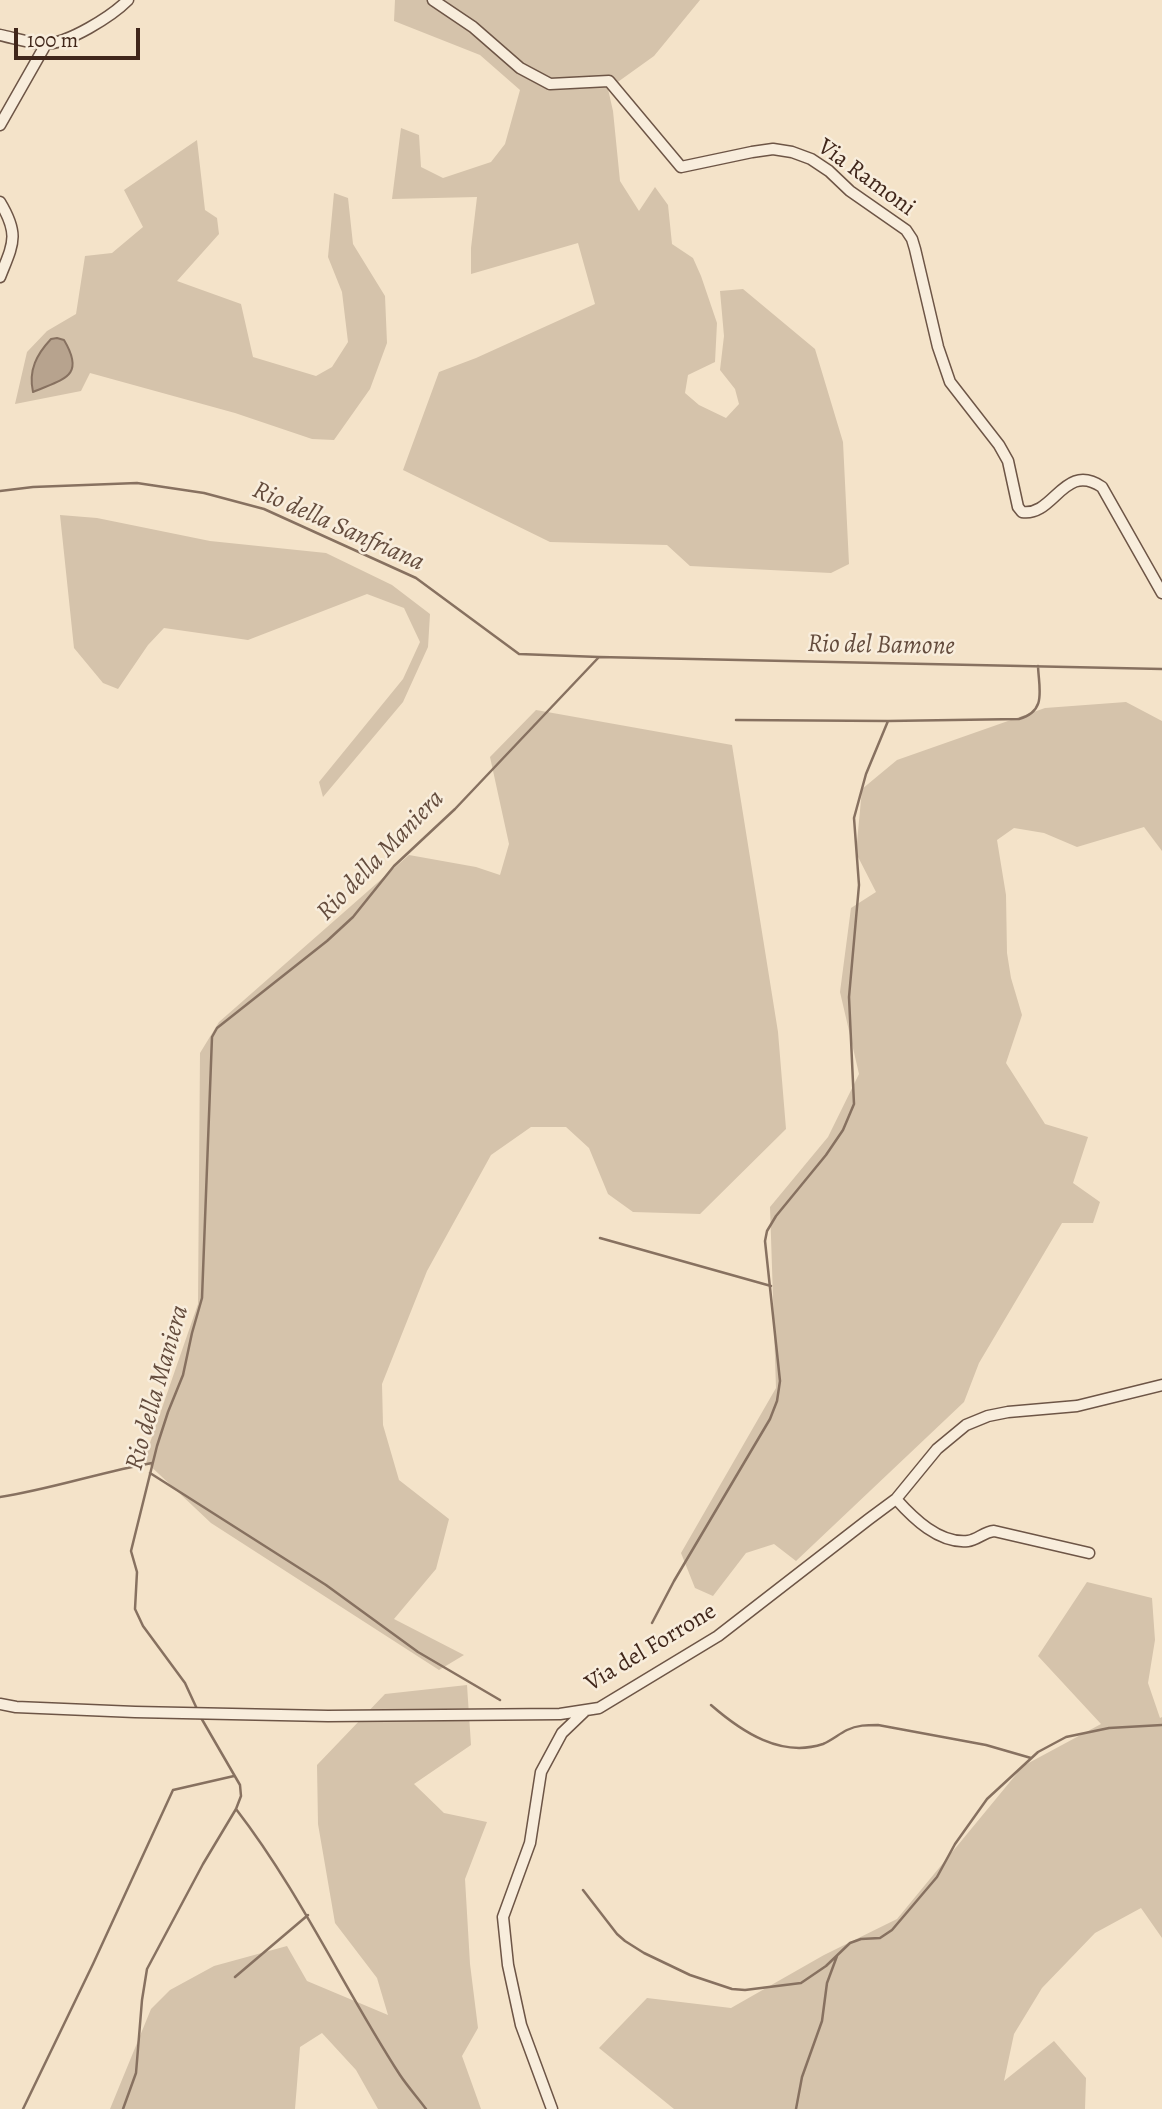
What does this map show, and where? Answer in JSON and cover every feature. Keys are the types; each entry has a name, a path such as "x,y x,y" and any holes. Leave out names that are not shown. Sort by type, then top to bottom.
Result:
{"street":[{"path":"0,35 46,44 79,33 128,0"},
{"name":"Via Ramoni","path":"433,0 474,27 520,68 550,84 609,81 681,167 773,149 792,152 811,159 850,191 898,224 912,239 938,347 950,382 999,445 1008,461 1018,507 1023,512 1036,512 1071,483 1082,479 1093,481 1102,487 1162,593"},
{"path":"0,125 46,44"},
{"path":"0,202 9,217 13,232 13,245 0,277"},
{"name":"Via del Forrone","path":"0,1704 135,1712 328,1716 560,1714 599,1708 718,1636 896,1499 937,1449 966,1425 988,1416 1077,1406 1162,1385"},
{"path":"896,1499 912,1517 928,1528 958,1541 970,1541 986,1532 994,1531 1089,1553"},
{"path":"552,2109 521,2025 508,1965 503,1917 530,1843 541,1772 562,1733 586,1710"}],"shaded area":[{"path":"395,0 700,0 654,56 608,89 613,111 620,181 639,211 655,187 668,205 672,244 693,258 717,323 715,362 688,375 685,393 699,405 726,418 739,404 735,389 720,370 724,336 720,291 743,289 815,349 843,442 849,564 831,573 690,566 667,545 550,542 403,470 439,372 595,304 578,243 471,274 477,197 392,199 401,128 419,135 421,167 443,178 491,162 505,144 520,90 480,55 394,21"},
{"path":"197,140 205,210 217,218 219,234 177,281 241,304 253,357 316,376 332,367 348,342 342,292 328,257 334,193 348,198 353,244 385,296 387,343 370,389 334,440 312,439 235,413 90,373 81,391 15,404 27,352 47,331 76,314 85,256 112,253 143,227 124,190"},
{"path":"51,339 64,340 70,352 72,369 62,380 33,392 35,363"},
{"path":"60,515 97,518 210,541 326,553 392,585 430,614 428,647 403,702 323,797 319,782 403,679 420,642 404,608 367,594 248,640 164,628 148,645 118,689 103,683 74,648"},
{"path":"1126,702 1162,721 1162,851 1144,827 1077,847 1044,833 1014,828 997,840 1006,895 1007,953 1022,1015 1006,1063 1045,1124 1088,1137 1073,1183 1100,1202 1093,1223 1062,1223 979,1363 964,1402 796,1561 774,1544 746,1553 713,1596 695,1588 681,1553 776,1388 770,1207 828,1137 859,1074 840,992 851,908 876,892 856,853 862,789 897,760 1045,708"},
{"path":"536,710 732,745 778,1032 786,1129 700,1214 633,1212 608,1194 589,1148 566,1127 531,1127 491,1155 427,1271 382,1384 383,1425 399,1480 449,1519 436,1569 394,1619 464,1655 439,1670 211,1523 144,1460 198,1304 200,1053 219,1022 409,855 476,867 500,875 509,844 490,757"},
{"path":"1087,1582 1152,1598 1155,1640 1148,1683 1160,1718 1162,1717 1162,1938 1141,1908 1095,1933 1042,1988 1014,2034 1004,2081 1054,2041 1086,2078 1085,2109 674,2109 599,2048 647,1998 731,2008 824,1955 897,1919 1023,1766 1101,1724 1038,1656"},
{"path":"467,1685 471,1745 414,1784 444,1813 487,1822 465,1879 470,1964 478,2028 462,2056 481,2109 378,2109 356,2070 322,2033 300,2047 295,2109 110,2109 151,2009 170,1990 214,1966 287,1946 307,1981 388,2015 377,1978 335,1923 318,1824 317,1765 385,1694"}],"waterway":[{"name":"Rio della Sanfriana","path":"0,491 137,483 204,493 264,509 416,578 519,654 1162,669"},
{"name":"Rio della Maniera","path":"197,1709 185,1683 143,1626 135,1609 137,1572 131,1551 157,1446 183,1375 202,1298 212,1037 217,1028 327,941 353,917 394,866 455,809 599,657"},
{"path":"736,720 1019,719 1034,711 1038,705 1038,666"},
{"path":"652,1623 770,1419 777,1401 780,1381 765,1241 767,1231 776,1216 843,1130 854,1104 849,997 859,885 854,818 866,774 888,721"},
{"path":"600,1238 771,1286"},
{"path":"0,1497 152,1463"},
{"path":"150,1473 326,1585 418,1652 500,1700"},
{"path":"711,1705 749,1733 777,1745 792,1748 823,1744 851,1728 878,1725 986,1745 1031,1758"},
{"name":"Rio della Maniera","path":"123,2109 136,2073 147,1969 241,1796 240,1785 200,1716"},
{"path":"583,1890 625,1941 690,1975 732,1989 745,1990 801,1983 826,1966 850,1943 861,1939 880,1938 892,1930 937,1877 955,1844 987,1799 1038,1752 1066,1737 1109,1728 1162,1725"},
{"path":"23,2109 173,1790 234,1776"},
{"path":"236,1809 281,1873 379,2042 426,2109"},
{"path":"235,1977 308,1915"},
{"path":"796,2109 802,2077 822,2021 827,1983 837,1956"}],"water label":[{"name":"Rio del Bamone","path":"881,646"}]}
